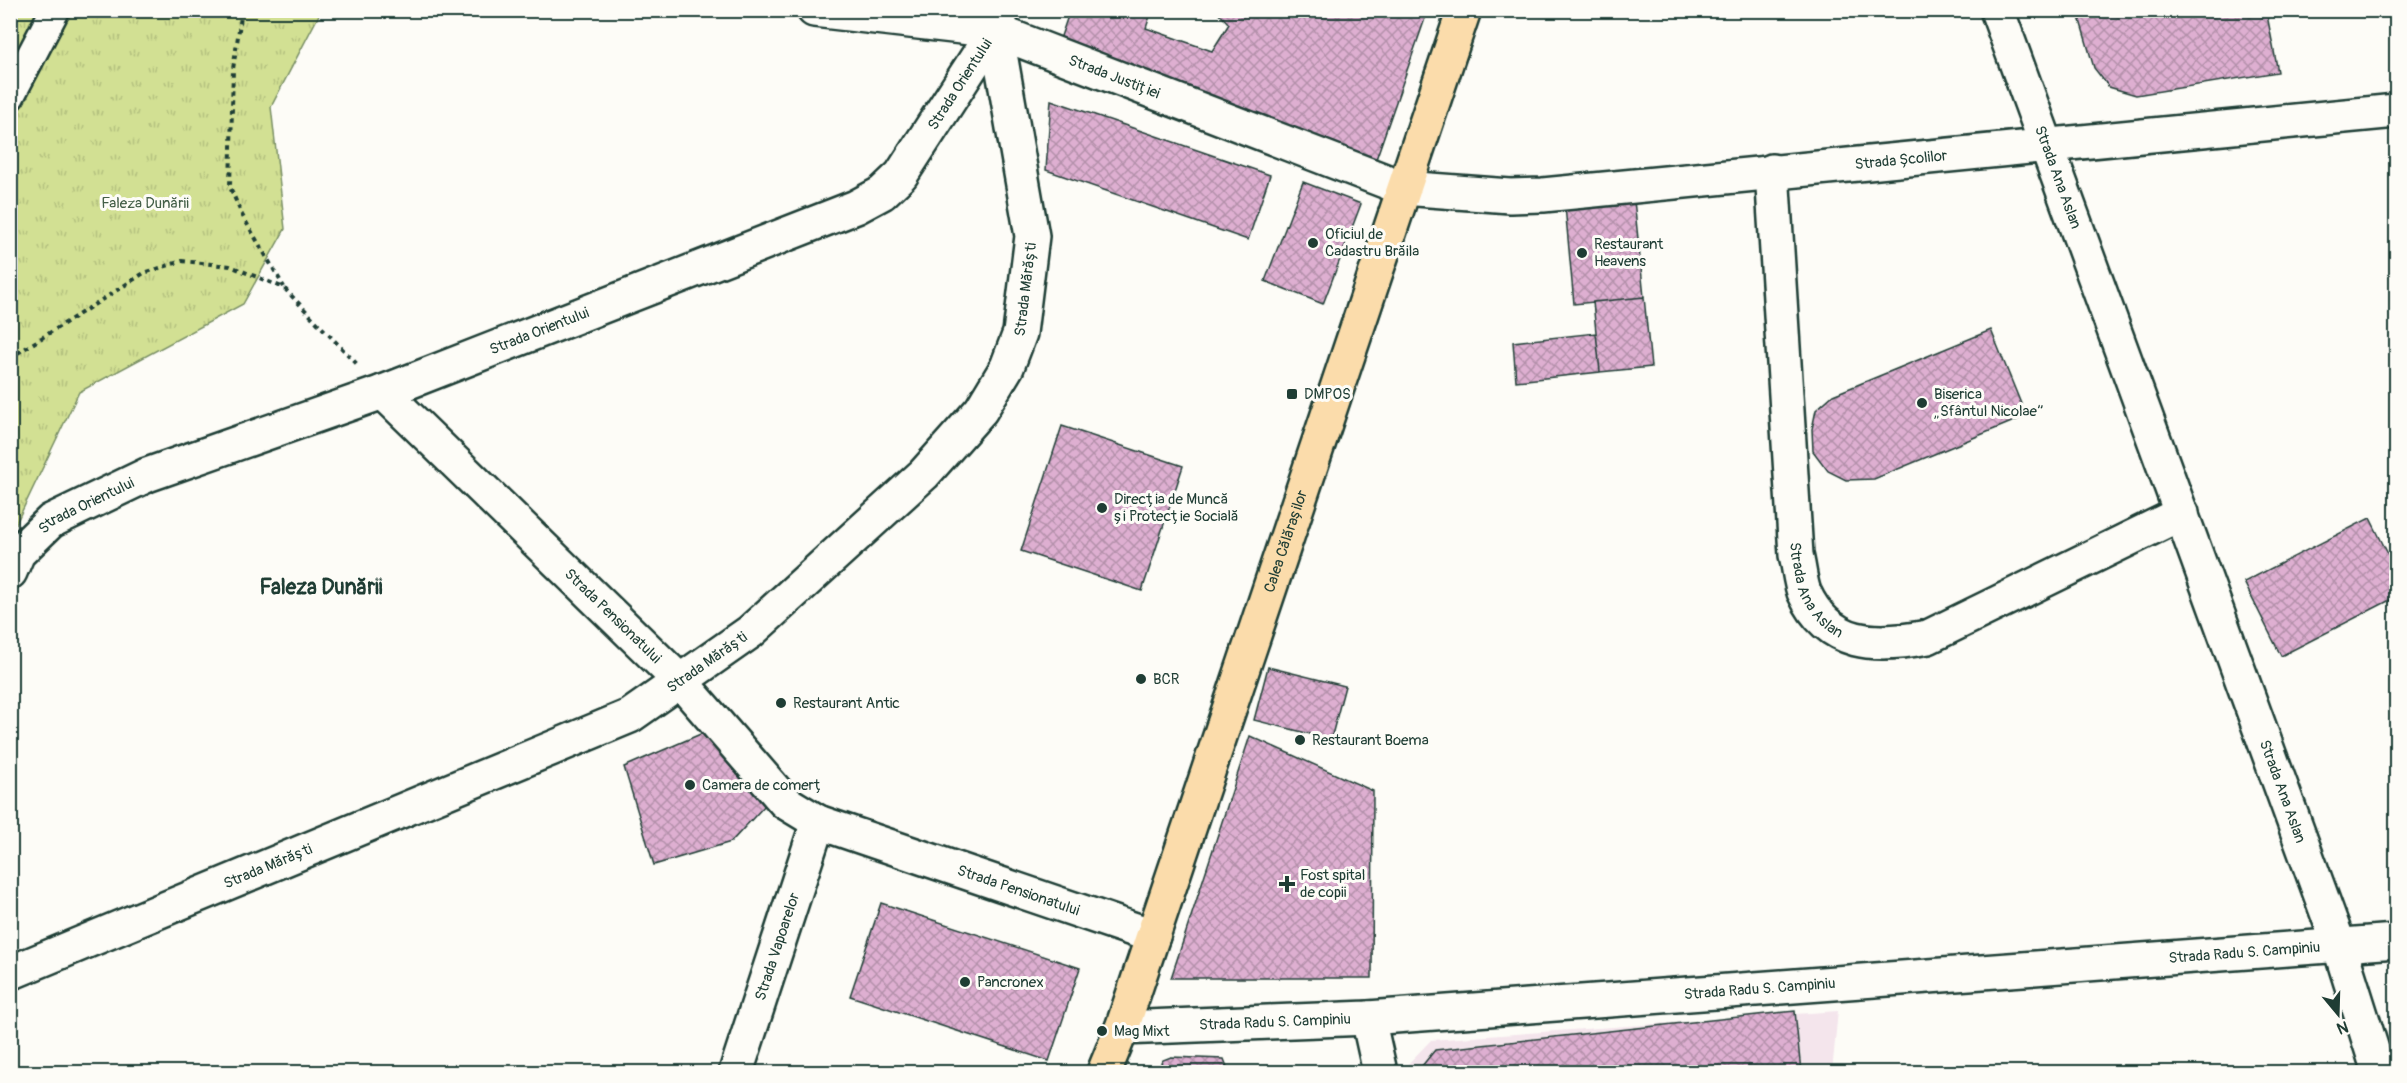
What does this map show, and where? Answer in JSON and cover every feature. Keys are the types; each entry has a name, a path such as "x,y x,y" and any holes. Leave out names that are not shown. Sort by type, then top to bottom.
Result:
{"main road":[{"name":"Calea Călărașilor","path":"1104,1072 1122,1028 1464,10"}],"street":[{"path":"10,96 55,10"},
{"name":"Strada Justiției","path":"814,10 1001,21 1403,188"},
{"name":"Strada Ana Aslan","path":"1997,10 2339,945 2379,1072"},
{"name":"Strada Orientului","path":"10,572 18,553 51,521 94,498 147,475 383,392 856,207 882,193 901,175 1001,21"},
{"name":"Strada Mărăști","path":"10,973 630,716 750,632 924,474 981,410 1006,367 1020,333 1032,236 1001,21"},
{"name":"Strada Școlilor","path":"1403,188 1510,196 1543,195 2397,111"},
{"name":"Strada Ana Aslan","path":"1772,171 1796,555 1804,591 1824,624 1852,639 1894,643 1928,637 2182,513"},
{"name":"Strada Pensionatului","path":"383,392 681,682 785,801 818,822 1153,936"},
{"name":"Strada Vapoarelor","path":"736,1072 818,822"},
{"name":"Strada Radu S. Campiniu","path":"1122,1028 1368,1018 2397,941"},
{"path":"1368,1018 1380,1072"}],"path":[{"path":"242,10 232,69 230,187 242,215 284,288 383,392"},
{"path":"10,358 144,273 182,261 230,266 284,288"}],"shaded area":[{"path":"1838,1011 1832,1072 1406,1072 1404,1068 1431,1040"}],"green space":[{"name":"Faleza Dunării","path":"11,11 321,11 271,107 285,229 243,304 79,392 11,534"}],"building":[{"path":"1070,10 1152,10 1146,28 1212,51 1229,24 1216,10 1428,10 1374,165 1059,42"},
{"path":"2077,10 2210,10 2210,13 2267,15 2278,72 2136,95 2109,87 2094,68"},
{"path":"1051,100 1270,175 1248,240 1046,170"},
{"name":"Oficiul de Cadastru Brăila","path":"1303,182 1361,204 1323,304 1265,281"},
{"path":"1634,200 1644,297 1574,304 1565,206"},
{"path":"1644,297 1651,367 1600,372 1593,302"},
{"name":"Biserica „Sfântul Nicolae”","path":"1991,330 2026,416 1874,479 1846,480 1828,471 1813,451 1812,429 1816,410 1833,395"},
{"path":"1596,333 1600,372 1516,381 1513,342"},
{"name":"Direcția de Muncă și Protecție Socială","path":"1062,426 1183,466 1142,591 1021,551"},
{"path":"2370,518 2389,556 2396,552 2396,597 2281,656 2244,582"},
{"path":"1268,667 1345,686 1331,739 1254,720"},
{"name":"Camera de comerț","path":"703,733 767,803 731,842 654,865 624,767"},
{"name":"Fost spital de copii","path":"1250,736 1373,791 1372,978 1171,978"},
{"name":"Pancronex","path":"881,903 1080,968 1049,1061 850,996"},
{"path":"1795,1011 1801,1072 1417,1072 1435,1050"},
{"path":"1171,1057 1224,1059 1229,1072 1155,1072 1163,1060"}],"place":[{"name":"Oficiul de Cadastru Brăila","path":"1313,243"},
{"name":"Restaurant Heavens","path":"1582,253"},
{"name":"DMPOS","path":"1292,394"},
{"name":"Biserica „Sfântul Nicolae”","path":"1922,403"},
{"name":"Direcția de Muncă și Protecție Socială","path":"1102,508"},
{"name":"BCR","path":"1141,679"},
{"name":"Restaurant Antic","path":"781,703"},
{"name":"Restaurant Boema","path":"1300,740"},
{"name":"Camera de comerț","path":"690,785"},
{"name":"Fost spital de copii","path":"1287,884"},
{"name":"Pancronex","path":"965,982"},
{"name":"Mag Mixt","path":"1102,1031"}],"district":[{"name":"Faleza Dunării","path":"321,587"}]}
